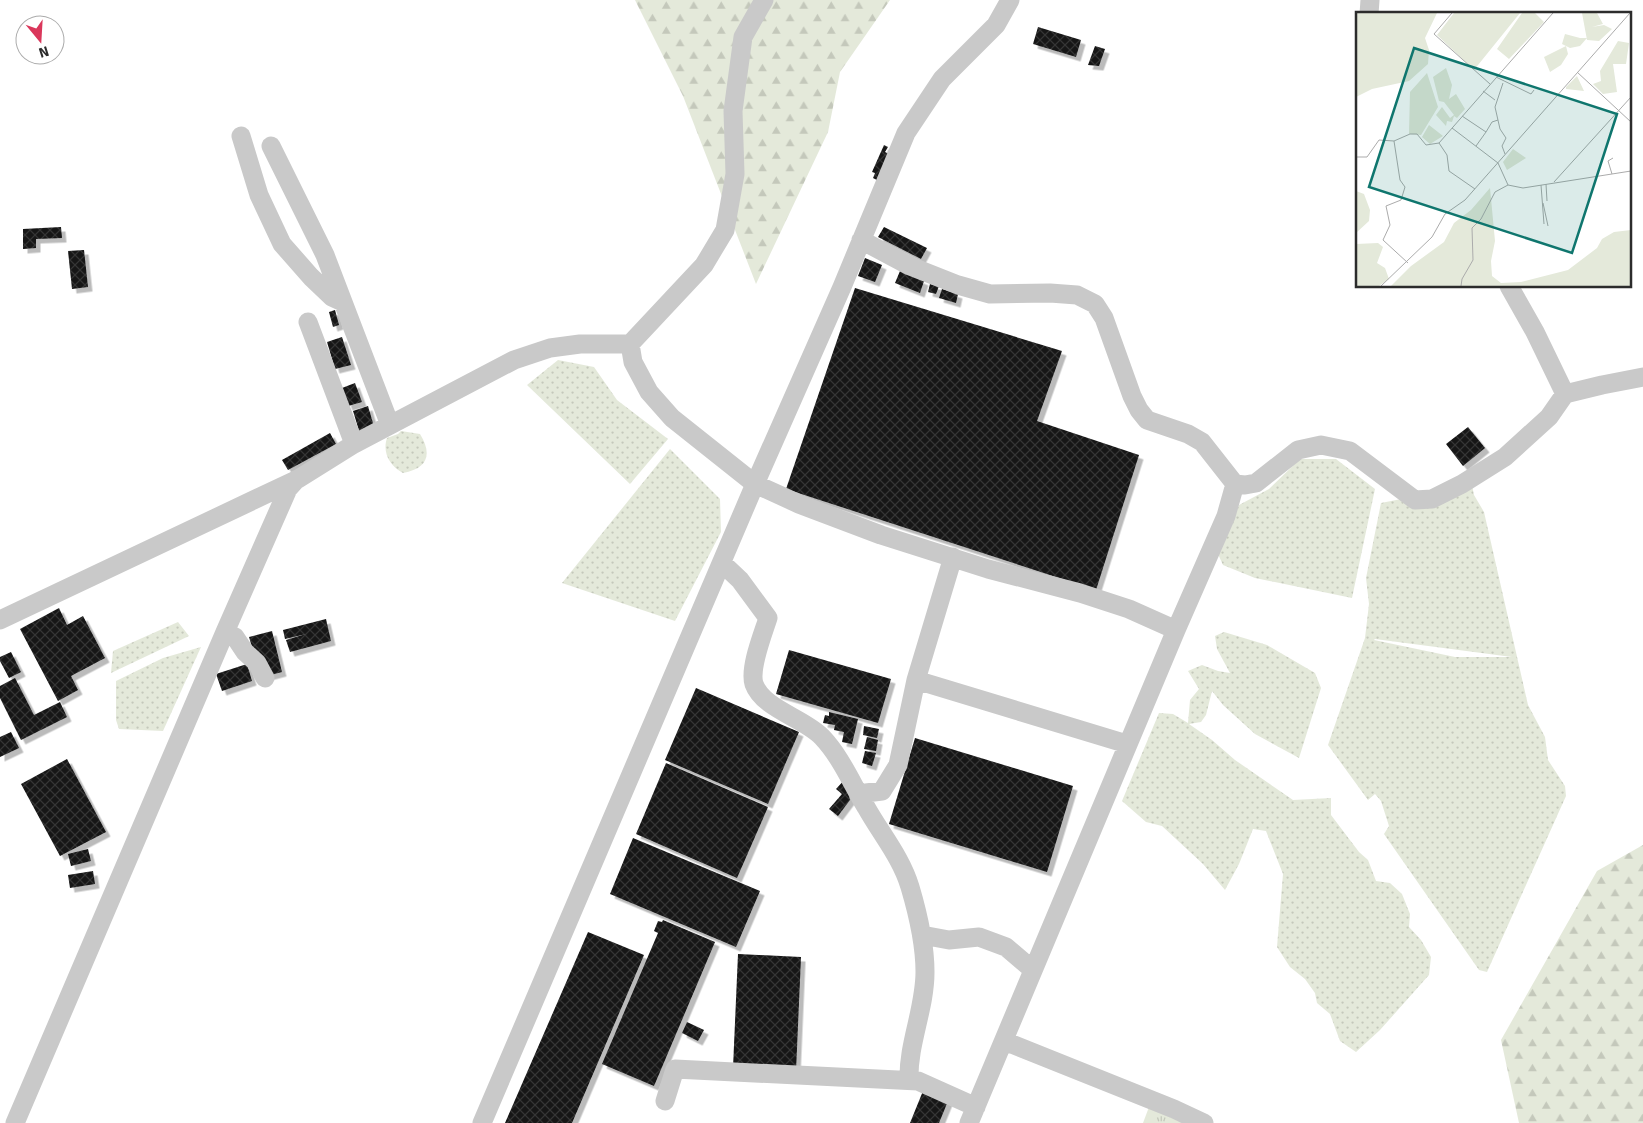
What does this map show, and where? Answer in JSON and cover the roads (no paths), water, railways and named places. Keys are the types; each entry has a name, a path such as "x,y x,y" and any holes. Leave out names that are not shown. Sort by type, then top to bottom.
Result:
{"street":[{"path":"0,620 298,479 354,444 514,360 550,348 572,345 630,344 704,265 725,230 735,174 733,110 743,37 764,0"},
{"path":"482,1123 906,133 942,79 996,25 1010,0"},
{"path":"241,136 259,195 282,244 311,277 332,297 343,302"},
{"path":"271,146 325,255 390,425"},
{"path":"861,240 910,266 958,285 990,294 1050,293 1077,295 1095,304 1104,318 1132,396 1146,420 1188,434 1202,442 1235,484 1256,483 1298,450 1321,444 1350,451 1415,500 1432,499 1462,484 1505,456 1549,417 1564,394 1643,377"},
{"path":"1510,288 1535,332 1564,394"},
{"path":"308,322 354,444"},
{"path":"630,344 633,362 649,392 672,418 755,484 799,504 881,535 988,569 1080,592 1129,609 1176,630"},
{"path":"15,1123 225,632 288,489 298,479"},
{"path":"665,1101 675,1070 910,1080 918,1081 972,1115 1127,744 1226,516 1235,484"},
{"path":"858,794 882,791 898,765 916,680 953,557"},
{"path":"722,563 740,580 768,618 754,662 754,683 765,700 821,736 846,770 858,794 891,845 909,885 922,935 925,973 920,1011 911,1045 910,1080"},
{"path":"225,632 235,637 245,652 257,663 265,678"},
{"path":"916,680 1127,744"},
{"path":"922,935 949,940 979,937 1006,947 1033,970"},
{"path":"1004,1041 1174,1109 1204,1123"}]}
